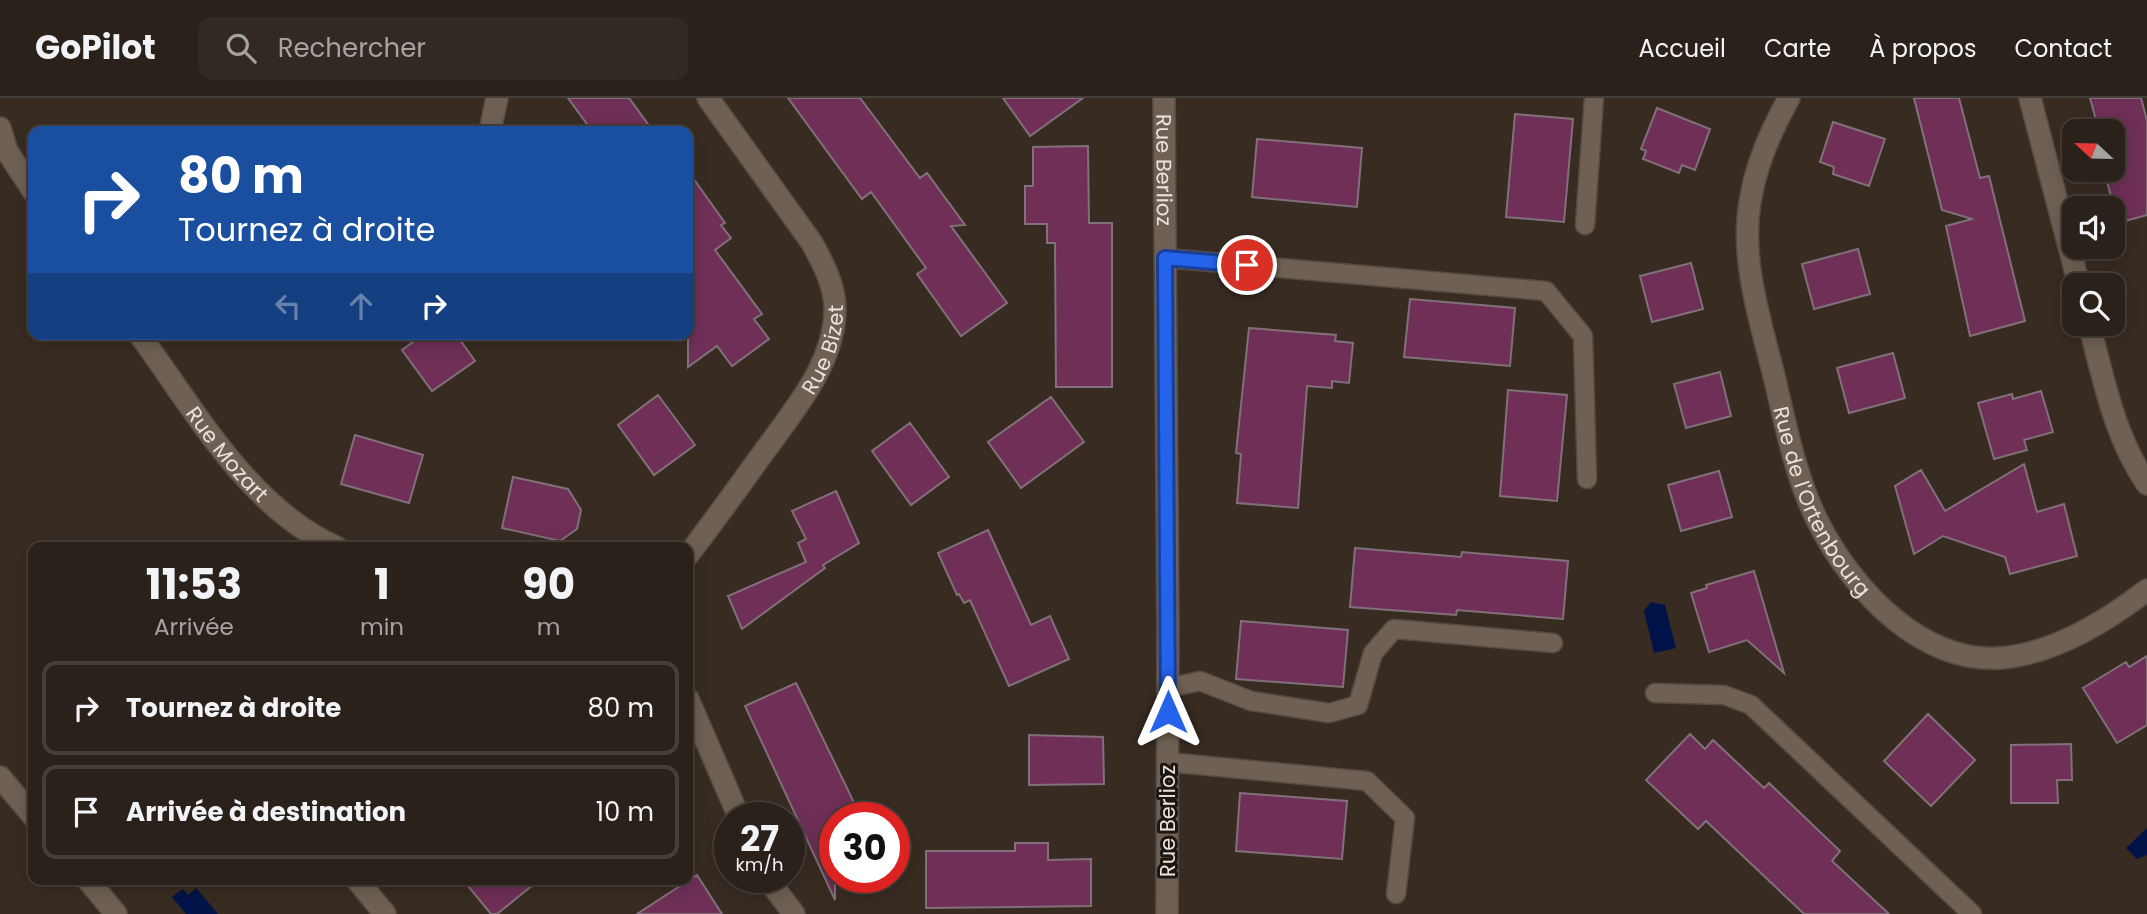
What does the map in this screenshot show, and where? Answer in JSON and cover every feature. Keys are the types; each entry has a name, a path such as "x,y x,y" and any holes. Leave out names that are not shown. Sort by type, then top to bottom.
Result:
{"street":[{"path":"491,126 497,98"},
{"name":"Rue Bizet","path":"693,548 803,397 820,368 830,341 835,309 825,267 812,243 708,98"},
{"name":"Rue Berlioz","path":"1164,98 1167,914"},
{"name":"Rue de l'Ortenbourg","path":"1789,98 1769,135 1753,190 1749,234 1751,269 1789,438 1804,486 1818,522 1854,578 1874,601 1904,627 1937,645 1962,654 1986,658 2032,653 2055,645 2147,590"},
{"path":"2030,98 2076,273"},
{"path":"0,128 7,151 28,183"},
{"path":"2092,336 2117,429 2130,460 2147,485"},
{"name":"Rue Mozart","path":"143,340 243,475 267,502 325,542"},
{"path":"693,711 733,802"},
{"path":"0,777 28,810"},
{"path":"92,885 116,914"},
{"path":"361,885 385,914"},
{"path":"778,893 794,914"}],"lane":[{"path":"1584,225 1594,98"},
{"path":"1165,258 1546,291 1583,336 1587,479"},
{"path":"1168,688 1200,681 1251,701 1329,713 1358,705 1373,653 1394,629 1553,643"},
{"path":"1655,693 1724,695 1751,705 1972,914"},
{"path":"1167,762 1367,780 1405,818 1396,894"}],"shaded area":[{"path":"1651,602 1665,605 1676,648 1654,653 1644,611"},
{"path":"2147,828 2147,855 2137,859 2126,848"},
{"path":"196,888 218,914 186,914 172,897 183,889 188,895"}],"building":[{"path":"568,98 629,98 649,126 588,126"},
{"path":"788,98 860,98 920,178 927,173 965,225 951,226 1007,303 961,336 917,274 926,268 871,192 862,199"},
{"path":"1003,98 1083,98 1030,136"},
{"path":"1914,98 1959,98 1980,178 1989,176 2025,321 1970,336 1946,226 1972,219 1942,210"},
{"path":"2090,98 2141,98 2147,121 2147,215 2125,221 2125,196 2111,196 2107,182 2125,182 2125,119 2096,119"},
{"path":"1657,108 1710,129 1695,170 1682,165 1679,173 1643,159 1646,151 1641,149"},
{"path":"1515,114 1573,119 1564,222 1506,217"},
{"path":"1833,122 1885,139 1869,186 1833,174 1834,167 1820,162"},
{"path":"1257,139 1362,148 1357,207 1252,197"},
{"path":"1088,146 1089,223 1112,223 1112,387 1056,387 1055,243 1047,243 1047,224 1025,224 1025,186 1033,186 1033,147"},
{"path":"693,178 725,223 721,225 731,238 715,250 762,314 754,319 769,339 732,366 717,346 688,367 688,340 693,340"},
{"path":"1858,249 1870,294 1814,309 1802,264"},
{"path":"1691,263 1703,309 1652,322 1640,276"},
{"path":"1410,299 1515,308 1510,366 1404,357"},
{"path":"1249,328 1336,335 1335,341 1353,343 1349,383 1332,381 1332,388 1307,386 1298,508 1237,503 1241,454 1236,453"},
{"path":"416,340 460,340 475,361 432,391 402,350"},
{"path":"1893,353 1905,398 1849,413 1837,368"},
{"path":"1720,372 1731,416 1686,428 1674,384"},
{"path":"1508,390 1567,395 1557,501 1500,496"},
{"path":"2041,391 2053,432 2024,440 2027,450 1994,459 1978,403 2012,394 2013,399"},
{"path":"658,395 695,445 654,475 618,425"},
{"path":"1051,397 1084,442 1021,488 988,442"},
{"path":"910,423 949,477 911,505 872,451"},
{"path":"355,435 423,455 409,503 341,484"},
{"path":"2024,464 2037,512 2064,504 2077,556 2010,574 2005,557 1943,536 1914,554 1895,486 1921,470 1945,511"},
{"path":"1719,471 1732,517 1681,531 1668,485"},
{"path":"513,477 568,489 581,510 577,529 560,541 502,528"},
{"path":"836,491 859,543 823,565 825,568 742,629 728,596 806,562 798,543 806,539 792,511"},
{"path":"988,530 1031,625 1050,616 1069,659 1009,686 970,600 964,603 959,594 957,595 938,553"},
{"path":"1355,548 1461,557 1462,552 1568,561 1563,619 1457,610 1456,615 1350,607"},
{"path":"1754,571 1784,673 1747,640 1709,652 1691,593 1707,588 1706,585"},
{"path":"1241,621 1348,630 1343,687 1236,679"},
{"path":"2147,656 2147,725 2117,743 2083,688 2126,662 2129,667"},
{"path":"796,683 854,802 819,802 819,866 805,835 805,802 790,802 745,706"},
{"path":"1928,714 1975,760 1931,806 1884,761"},
{"path":"1690,734 1705,749 1713,740 1764,788 1769,783 1840,851 1832,861 1889,914 1804,914 1706,821 1698,829 1646,780"},
{"path":"1029,735 1103,737 1104,784 1029,785"},
{"path":"2071,744 2072,780 2057,780 2058,803 2011,803 2011,745"},
{"path":"1240,793 1347,801 1342,859 1236,851"},
{"path":"1015,843 1048,843 1048,860 1091,859 1091,906 926,908 926,851 1015,851"},
{"path":"697,875 722,914 637,914 682,885 693,885 693,878"},
{"path":"467,885 533,885 497,914 491,914"}],"route":[{"path":"1168,712 1165,258 1247,265"}]}
